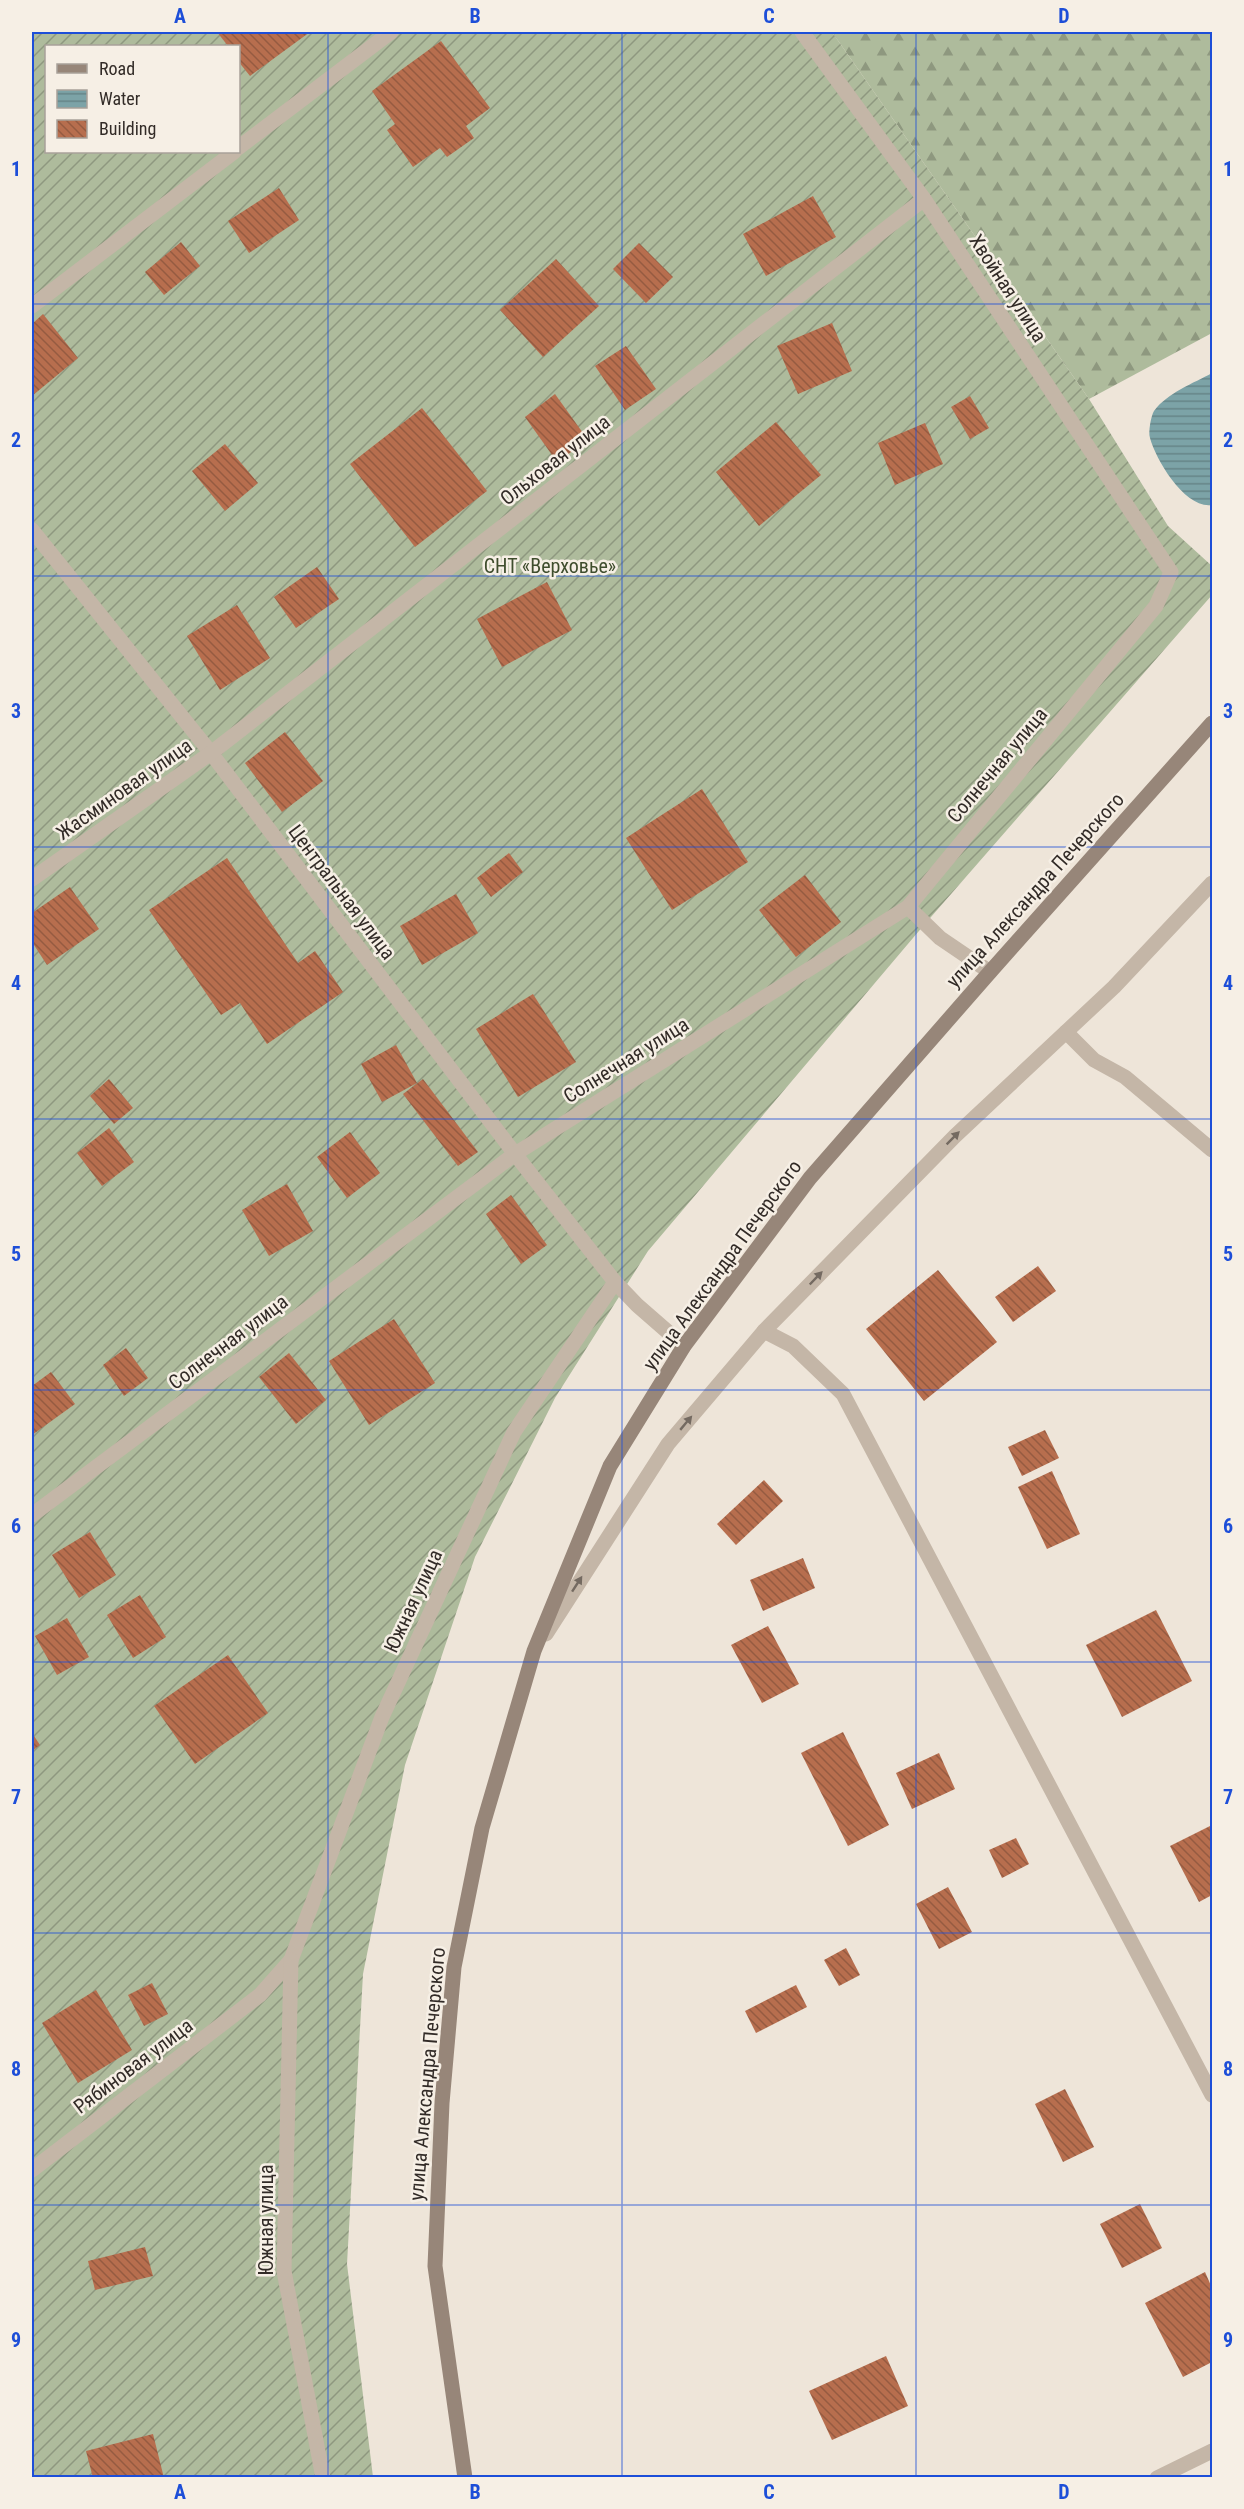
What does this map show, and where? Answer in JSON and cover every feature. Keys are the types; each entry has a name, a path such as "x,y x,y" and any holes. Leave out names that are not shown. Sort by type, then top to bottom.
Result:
{"main road":[{"name":"улица Александра Печерского","path":"465,2478 435,2266 443,2092 454,1967 480,1840 534,1651 610,1467 684,1346 810,1178 1212,723"}],"street":[{"path":"240,146 391,32"},
{"name":"Хвойная улица","path":"802,32 924,199 1171,572"},
{"path":"32,306 233,153"},
{"name":"Ольховая улица","path":"211,753 924,199"},
{"name":"Центральная улица","path":"32,530 211,753 615,1282 637,1305 684,1346"},
{"name":"Солнечная улица","path":"32,1515 515,1154 908,907 1156,606 1171,572"},
{"name":"Жасминовая улица","path":"32,879 211,753"},
{"path":"534,1651 668,1444 764,1331 955,1136 1114,987 1212,883"},
{"path":"908,907 940,938 990,972"},
{"path":"1066,1032 1094,1060 1125,1077 1212,1150"},
{"name":"Южная улица","path":"323,2478 284,2271 291,1960 382,1717 514,1432 615,1282"},
{"path":"764,1331 794,1346 843,1394 1212,2095"},
{"name":"Южная улица","path":"260,1995 291,1960"},
{"name":"Рябиновая улица","path":"32,2170 260,1995"},
{"path":"1157,2478 1212,2451"}],"green space":[{"name":"СНТ «Верховье»","path":"32,32 832,32 1089,399 1168,526 1212,566 1212,595 924,925 648,1251 555,1398 475,1557 405,1765 363,1974 347,2264 373,2477 32,2478"},
{"path":"832,32 1212,32 1212,333 1089,399"}],"water":[{"path":"1212,373 1212,505 1202,504 1192,499 1173,481 1158,458 1149,432 1153,413 1159,405 1181,389"}],"building":[{"path":"217,32 310,32 250,76 240,64 240,45 227,45"},
{"path":"441,41 490,108 466,126 474,138 447,157 440,148 413,167 387,130 395,124 372,91"},
{"path":"279,188 299,220 249,253 228,221"},
{"path":"813,196 836,237 766,276 743,234"},
{"path":"181,242 200,266 164,295 145,272"},
{"path":"639,243 673,277 646,303 613,269"},
{"path":"556,259 599,306 543,357 500,310"},
{"path":"43,314 78,358 32,396 32,324"},
{"path":"832,323 852,371 798,394 777,346"},
{"path":"626,346 656,389 625,410 595,366"},
{"path":"555,394 588,440 557,462 525,417"},
{"path":"970,396 989,428 970,439 951,407"},
{"path":"422,408 487,491 415,547 350,464"},
{"path":"776,422 821,475 759,526 716,472"},
{"path":"925,423 943,464 895,485 878,443"},
{"path":"225,444 258,483 225,511 192,471"},
{"path":"317,567 339,599 296,628 274,597"},
{"path":"547,582 572,630 502,667 477,619"},
{"path":"237,605 270,658 220,690 187,636"},
{"path":"285,732 323,781 282,812 245,763"},
{"path":"702,789 748,862 672,910 626,838"},
{"path":"509,853 523,872 491,897 477,878"},
{"path":"227,858 298,963 315,951 343,992 267,1044 240,1003 221,1015 149,910"},
{"path":"805,875 841,922 796,957 759,910"},
{"path":"70,887 99,929 47,965 32,942 32,913"},
{"path":"456,894 478,933 422,965 400,926"},
{"path":"533,994 576,1062 518,1097 476,1029"},
{"path":"396,1045 417,1083 382,1102 361,1064"},
{"path":"109,1079 133,1108 114,1124 90,1096"},
{"path":"423,1079 478,1152 458,1166 403,1094"},
{"path":"109,1128 134,1162 102,1186 77,1153"},
{"path":"350,1132 380,1173 347,1198 317,1157"},
{"path":"287,1184 313,1231 269,1256 242,1210"},
{"path":"511,1195 547,1245 521,1264 486,1214"},
{"path":"1038,1266 1056,1291 1013,1322 995,1297"},
{"path":"938,1270 997,1342 924,1401 866,1329"},
{"path":"394,1319 435,1383 369,1425 329,1361"},
{"path":"126,1348 148,1378 124,1396 103,1365"},
{"path":"289,1353 326,1400 296,1424 259,1377"},
{"path":"51,1372 75,1404 32,1435 32,1386"},
{"path":"1045,1430 1059,1458 1022,1476 1008,1447"},
{"path":"1052,1471 1080,1534 1047,1549 1018,1487"},
{"path":"764,1480 783,1501 736,1545 717,1524"},
{"path":"90,1532 116,1575 79,1598 52,1555"},
{"path":"803,1558 815,1588 763,1611 750,1580"},
{"path":"140,1595 166,1637 133,1658 107,1615"},
{"path":"1156,1610 1192,1681 1122,1717 1086,1645"},
{"path":"67,1618 89,1657 57,1675 35,1636"},
{"path":"768,1626 799,1684 762,1703 731,1645"},
{"path":"228,1655 268,1713 195,1764 154,1706"},
{"path":"843,1732 889,1825 848,1846 801,1753"},
{"path":"32,1733 40,1745 32,1751"},
{"path":"939,1753 955,1789 912,1809 896,1773"},
{"path":"1212,1825 1212,1895 1199,1902 1170,1846"},
{"path":"1016,1838 1029,1864 1002,1878 989,1850"},
{"path":"948,1887 972,1932 939,1949 916,1904"},
{"path":"846,1948 860,1975 839,1986 824,1960"},
{"path":"152,1983 168,2014 144,2026 128,1995"},
{"path":"796,1985 807,2007 756,2033 745,2011"},
{"path":"96,1990 132,2050 78,2083 42,2023"},
{"path":"1065,2089 1094,2147 1063,2162 1035,2104"},
{"path":"1140,2204 1162,2248 1122,2268 1100,2224"},
{"path":"145,2247 153,2276 95,2290 88,2261"},
{"path":"1205,2272 1212,2288 1212,2362 1183,2377 1145,2303"},
{"path":"886,2356 908,2406 832,2440 809,2391"},
{"path":"153,2434 164,2478 93,2478 86,2451"}]}
